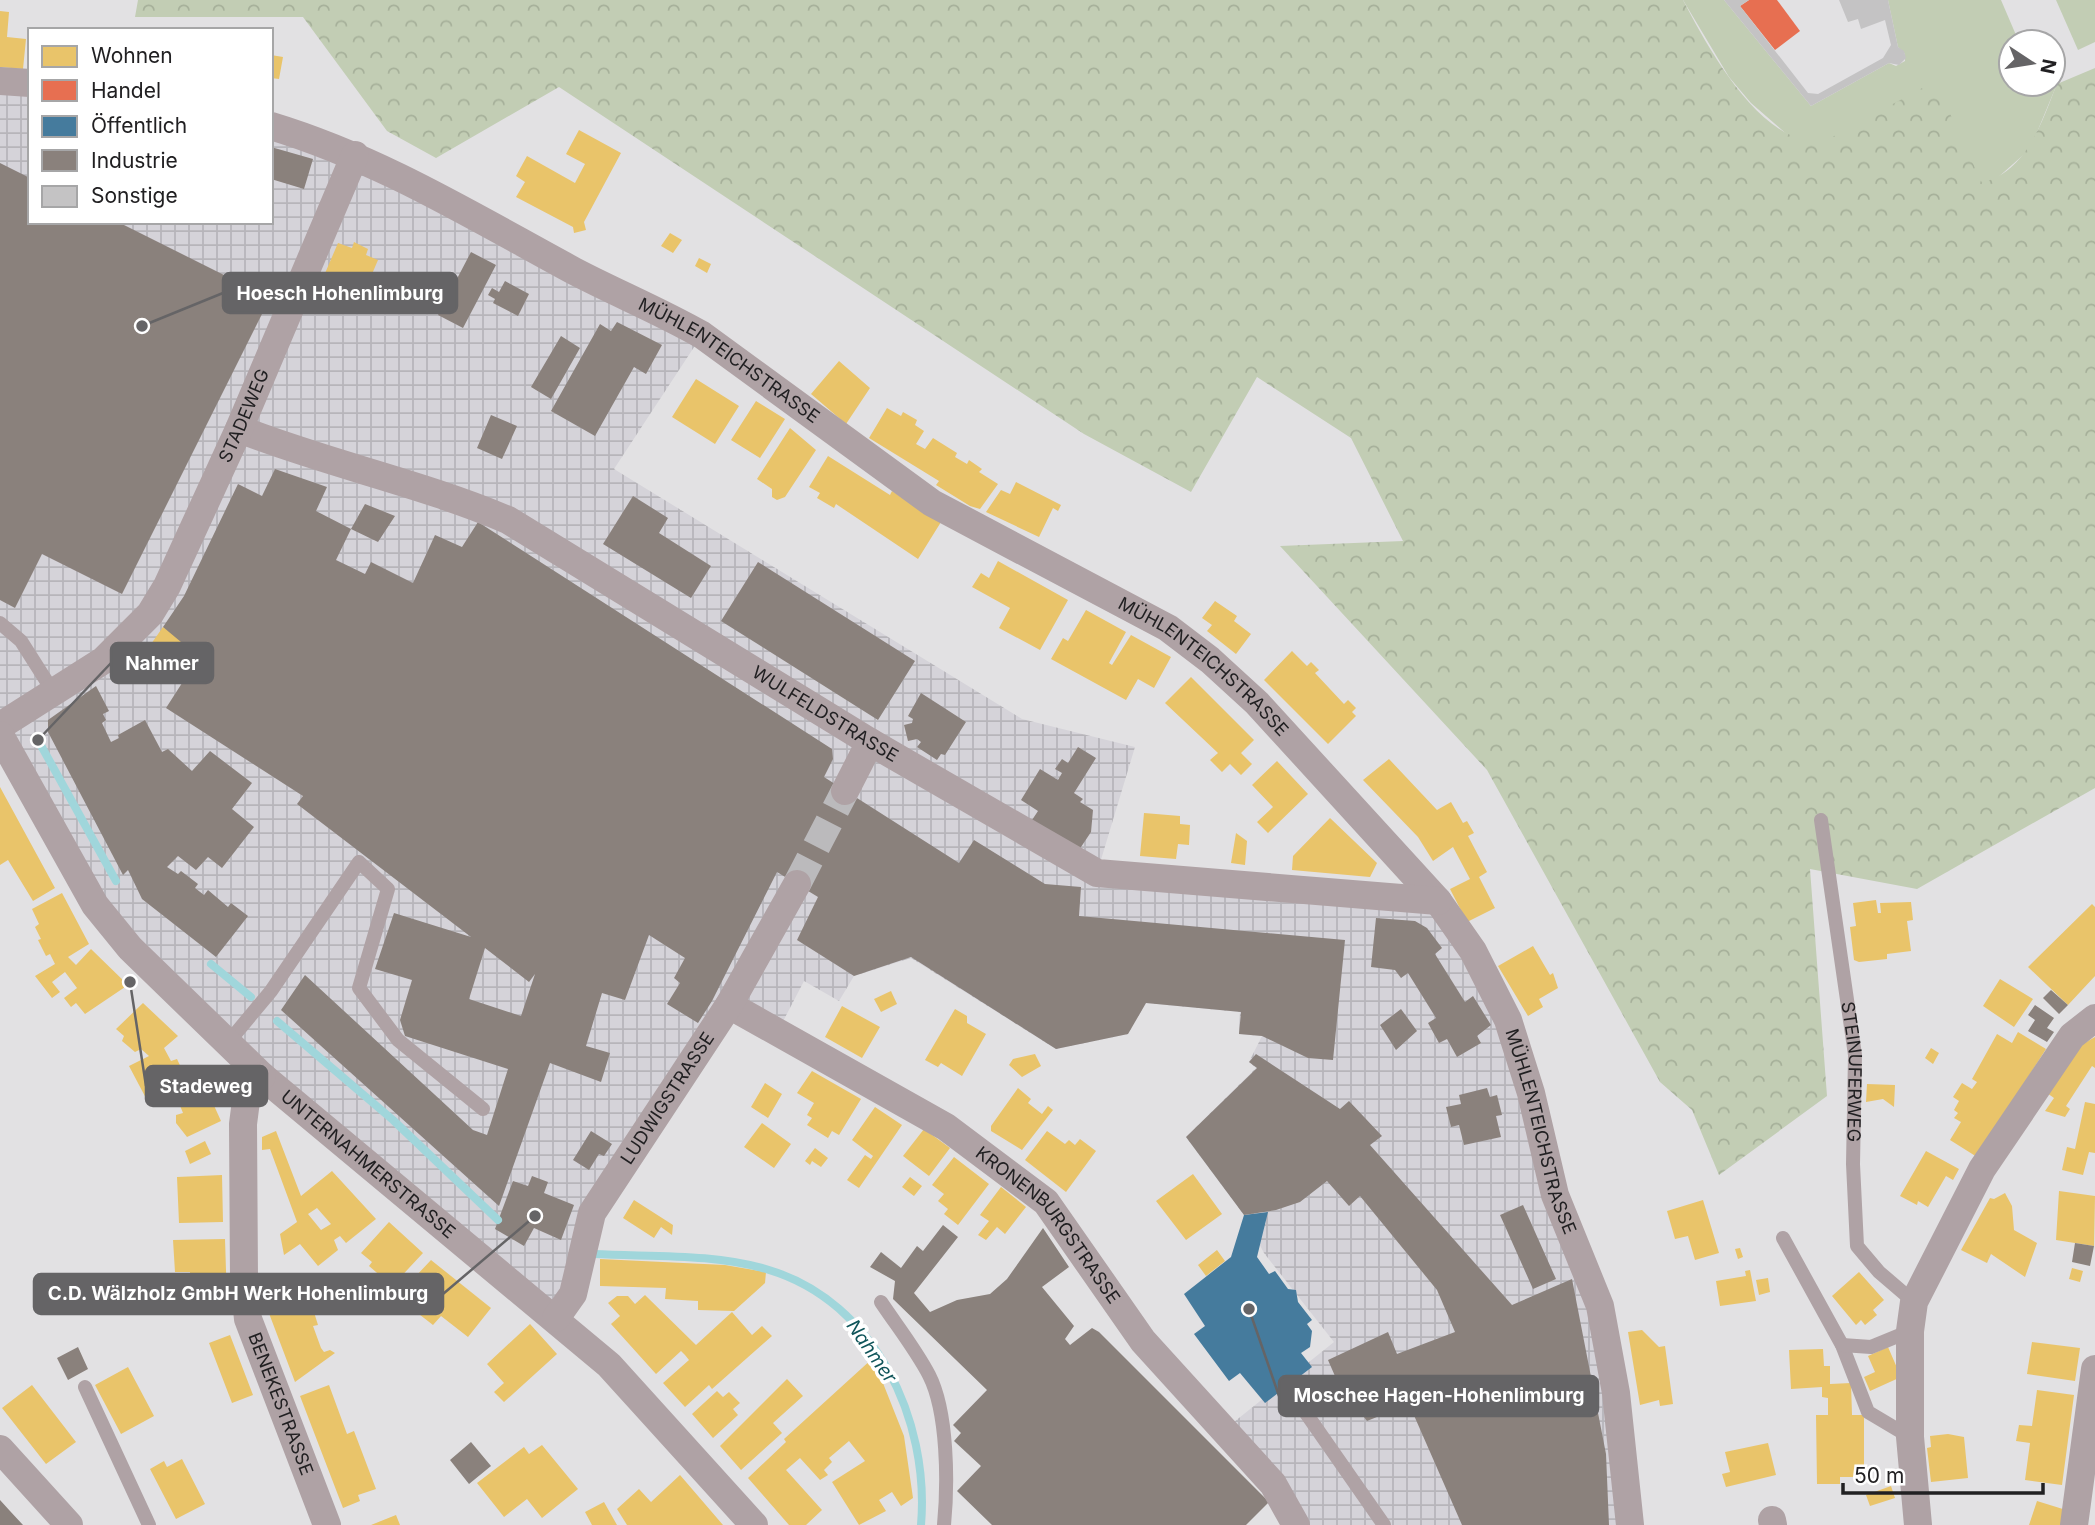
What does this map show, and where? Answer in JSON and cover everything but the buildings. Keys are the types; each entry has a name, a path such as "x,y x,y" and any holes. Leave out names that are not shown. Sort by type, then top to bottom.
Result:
{"street":[{"path":"0,81 28,83"},
{"name":"MÜHLENTEICHSTRASSE","path":"273,128 355,155 423,187 577,272 702,335 932,503 1168,628 1210,660 1257,703 1438,901 1473,951 1508,1020 1531,1093 1555,1195 1600,1306 1616,1393 1630,1525"},
{"name":"STADEWEG","path":"0,726 104,660 150,614 167,586 239,429 355,155"},
{"name":"WULFELDSTRASSE","path":"239,429 305,455 471,505 508,520 870,742 1097,873 1438,901"},
{"name":"UNTERNAHMERSTRASSE","path":"0,735 95,905 130,948 226,1045 261,1076 387,1184 556,1318 609,1365 754,1525"},
{"path":"845,791 870,742"},
{"name":"LUDWIGSTRASSE","path":"556,1318 573,1294 592,1213 729,1005 797,884"},
{"name":"KRONENBURGSTRASSE","path":"729,1005 946,1127 1046,1202 1143,1341 1273,1484 1296,1525"},
{"path":"1918,1525 1910,1437 1910,1331 1914,1302 1982,1169 2072,1036 2095,1018"},
{"name":"BENEKESTRASSE","path":"261,1076 247,1093 243,1124 244,1279 248,1319 327,1525"},
{"path":"2074,1525 2095,1369"},
{"path":"0,1449 69,1525"}],"lane":[{"path":"0,623 21,641 54,693"},
{"name":"STEINUFERWEG","path":"1821,820 1855,1055 1853,1164 1857,1245 1879,1272 1914,1302"},
{"path":"226,1045 271,991 359,862 388,889 359,988 398,1040 483,1109"},
{"path":"1783,1238 1842,1345 1868,1412 1910,1437"},
{"path":"881,1302 930,1377 944,1434 947,1497 944,1525"},
{"path":"1842,1345 1871,1347 1910,1331"},
{"path":"85,1387 149,1525"},
{"path":"1294,1396 1384,1525"}],"shaded area":[{"path":"0,81 28,83 28,224 273,224 273,127 702,335 614,469 1022,719 1135,747 1097,873 1438,901 1473,951 1585,1262 1630,1525 1296,1525 1224,1430 1334,1342 1264,1253 1244,1215 1186,1137 1256,1068 1249,1062 1262,1036 1239,1034 1240,1012 1146,1003 1128,1034 1056,1049 911,958 854,976 839,1001 804,981 778,1031 729,1005 592,1213 556,1318 130,948 0,735"}],"green space":[{"path":"138,0 1683,0 1707,44 1740,92 1759,113 1780,130 1802,139 1825,141 1935,81 1982,183 1998,177 2022,156 2031,143 2051,98 2067,98 2067,80 2095,68 2095,788 1917,889 1810,869 1827,1096 1719,1175 1692,1110 1660,1082 1487,770 1280,546 1403,541 1351,438 1257,377 1191,492 1084,434 559,87 436,158 387,131 303,17 135,17"},
{"path":"1683,0 1724,0 1811,106 1889,63 1896,66 1905,61 1905,54 1898,47 1888,0 2001,0 2013,28 1997,28 1997,98 2051,98 2030,149 1995,180 1979,210 1790,137 1751,103 1729,77"},
{"path":"2056,0 2095,0 2095,42 2078,50"}],"waterway":[{"name":"Nahmer","path":"38,740 116,881"},
{"name":"Nahmer","path":"211,964 251,997"},
{"name":"Nahmer","path":"277,1021 393,1120 498,1220"},
{"name":"Nahmer","path":"594,1254 704,1258 748,1265 769,1270 806,1286 839,1309 866,1337 888,1370 905,1407 916,1445 921,1485 921,1525"}],"tunnel":[{"path":"797,884 845,791"}],"place":[{"name":"Hoesch Hohenlimburg","path":"142,326"},
{"name":"Nahmer","path":"38,740"},
{"name":"Stadeweg","path":"130,982"},
{"name":"C.D. Wälzholz GmbH Werk Hohenlimburg","path":"535,1216"},
{"name":"Moschee Hagen-Hohenlimburg","path":"1249,1309"}]}
